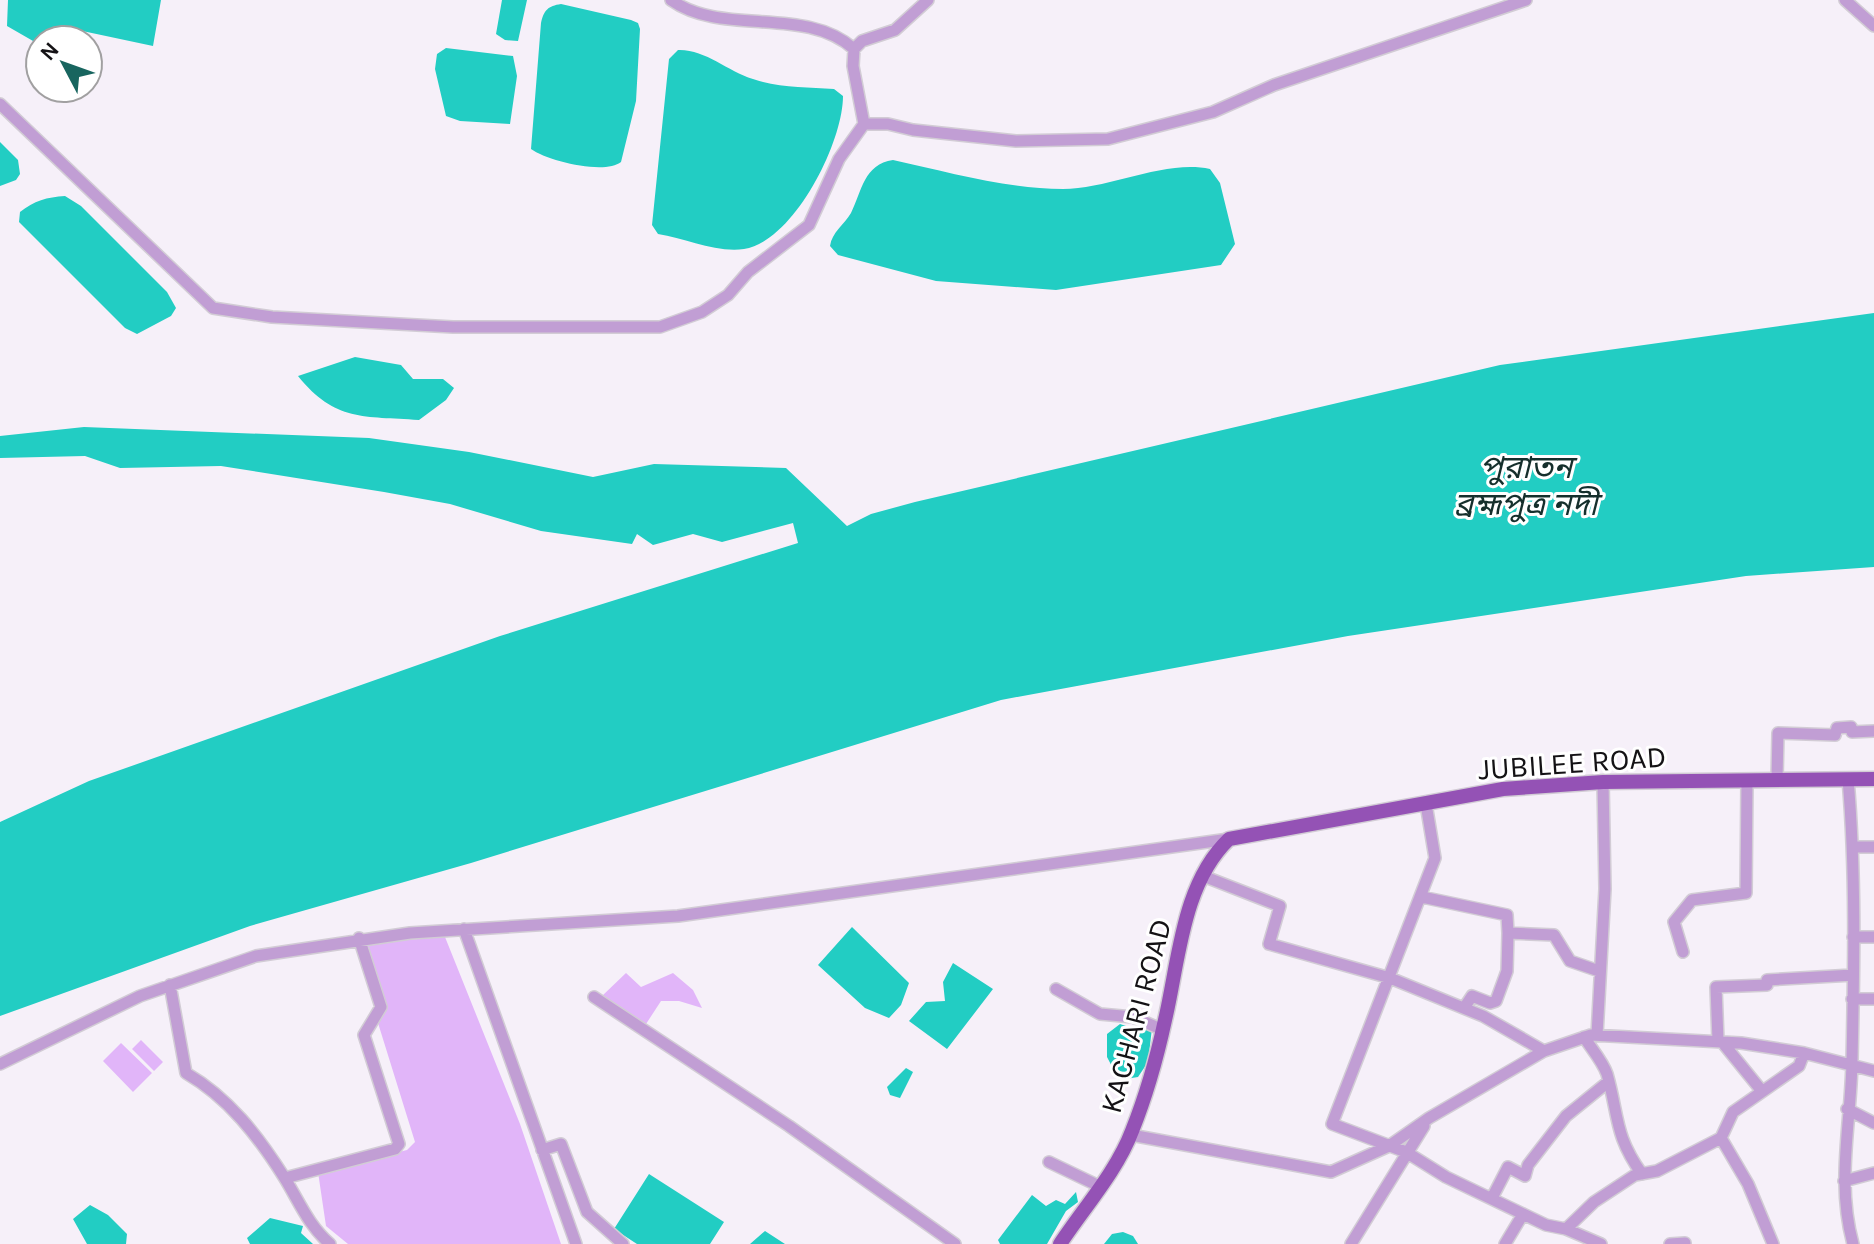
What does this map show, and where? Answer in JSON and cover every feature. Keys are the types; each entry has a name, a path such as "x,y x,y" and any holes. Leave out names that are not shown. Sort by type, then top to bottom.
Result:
{"main road":[{"name":"JUBILEE ROAD","path":"1229,839 1503,789 1603,782 1874,779"},
{"name":"KACHARI ROAD","path":"1060,1244 1131,1135 1163,1030 1174,964 1203,876 1212,856 1229,839"}],"street":[{"path":"671,0 680,6 738,20 800,26 835,38 854,49"},
{"path":"0,104 213,308 272,317 453,327 660,327 702,312 728,295 748,272 809,225 839,159 864,124 853,66 854,49 862,41 895,30 928,0"},
{"path":"864,124 888,124 913,130 1016,141 1108,139 1213,112 1274,85 1526,0"},
{"path":"1845,0 1874,26"},
{"path":"1777,779 1778,733 1835,735 1837,728 1851,727 1852,732 1874,731"},
{"path":"1848,779 1854,847 1853,975 1852,1065 1844,1181 1853,1244"},
{"path":"1683,952 1674,922 1692,900 1746,893 1747,781"},
{"path":"1597,1035 1605,889 1603,782"},
{"path":"1426,804 1435,858 1390,978 1341,1092 1332,1124 1406,1152 1546,1225 1566,1229 1601,1244"},
{"path":"0,1064 170,985 256,956 359,938 678,916 1229,839"},
{"path":"1854,847 1874,847"},
{"path":"1203,876 1280,906 1269,944 1390,978 1464,1008 1544,1051"},
{"path":"1422,897 1507,915 1507,971 1496,1001 1490,1003 1472,996 1464,1008"},
{"path":"464,929 576,1244"},
{"path":"1508,933 1554,935 1561,941 1570,961 1599,971"},
{"path":"1853,937 1874,937"},
{"path":"285,1178 395,1149 399,1144 364,1035 381,1007 359,938"},
{"path":"1761,1090 1720,1042 1716,987 1767,985 1767,980 1853,975"},
{"path":"170,985 186,1073 224,1098 285,1178 312,1228 330,1244"},
{"path":"1056,989 1100,1014 1133,1017 1163,1030"},
{"path":"594,997 739,1092 955,1244"},
{"path":"1852,999 1874,999"},
{"path":"1131,1135 1331,1172 1389,1146 1429,1118 1544,1051 1597,1035 1720,1042 1804,1053 1874,1071"},
{"path":"1584,1037 1607,1072 1614,1118 1625,1150 1642,1174"},
{"path":"1566,1229 1594,1202 1642,1174 1693,1155 1721,1138 1733,1112 1799,1066 1804,1053"},
{"path":"1492,1198 1508,1167 1525,1176 1528,1165 1553,1137 1559,1123 1608,1082"},
{"path":"1847,1109 1874,1123"},
{"path":"1351,1244 1429,1118"},
{"path":"1721,1138 1748,1184 1773,1244"},
{"path":"542,1150 561,1144 587,1212 623,1244"},
{"path":"1049,1162 1099,1186"},
{"path":"1844,1181 1874,1173"},
{"path":"1505,1244 1523,1214"},
{"path":"1670,1244 1685,1243"}],"shaded area":[{"path":"445,937 520,1124 561,1244 348,1244 326,1226 318,1172 407,1150 415,1142 378,1023 386,1010 365,943"},
{"path":"626,973 641,987 673,973 693,990 702,1008 679,1001 661,1001 646,1024 602,996"},
{"path":"141,1040 163,1062 154,1071 132,1049"},
{"path":"121,1043 152,1073 133,1092 103,1061"}],"water":[{"path":"8,0 161,0 153,46 104,36 104,24 24,24 24,36 7,26"},
{"path":"502,0 527,0 518,41 505,40 496,34"},
{"path":"561,4 631,20 638,23 640,29 636,101 621,162 613,166 576,165 531,149 541,23 547,9"},
{"path":"446,48 513,56 517,76 510,124 460,121 446,116 435,69 437,54"},
{"path":"678,50 697,53 763,82 834,89 843,96 835,139 812,187 781,228 763,242 744,249 723,249 658,234 652,225 669,59"},
{"path":"0,142 18,160 20,174 16,180 0,186"},
{"path":"893,160 999,183 1063,189 1175,168 1210,169 1220,183 1235,244 1221,265 1056,290 936,281 838,255 830,246 831,241 851,213 865,180 876,167"},
{"path":"65,196 81,206 167,292 176,308 171,316 137,334 125,328 19,222 20,212 30,205"},
{"name":"পুরাতন ব্রহ্মপুত্র নদী","path":"1874,313 1874,567 1746,576 1348,636 1001,700 471,863 250,926 0,1016 0,822 89,781 500,636 798,543 793,523 722,542 693,534 653,545 637,534 632,544 541,531 450,504 221,466 120,468 85,456 0,458 0,436 84,427 369,438 469,452 593,477 654,464 786,468 847,526 871,514 915,502 1500,365"},
{"path":"355,357 401,365 413,379 443,379 454,388 446,400 419,420 382,418 338,409 325,402 298,376"},
{"path":"852,927 909,983 901,1005 889,1018 865,1008 818,965"},
{"path":"953,963 993,989 947,1049 909,1021 926,1002 945,1001 943,982"},
{"path":"1120,1024 1132,1028 1152,1028 1148,1062 1138,1077 1119,1080 1107,1057 1107,1034"},
{"path":"906,1068 913,1072 900,1098 890,1095 887,1087"},
{"path":"649,1174 724,1222 710,1244 637,1244 614,1229"},
{"path":"1076,1192 1078,1202 1066,1211 1047,1244 1000,1244 998,1240 1032,1195 1046,1206 1056,1200 1065,1204"},
{"path":"90,1205 108,1215 127,1234 126,1244 87,1244 73,1219"},
{"path":"270,1218 303,1226 301,1233 313,1244 250,1244 247,1238"},
{"path":"765,1231 785,1244 750,1244"},
{"path":"1123,1232 1133,1236 1138,1244 1104,1244 1112,1234"}]}
